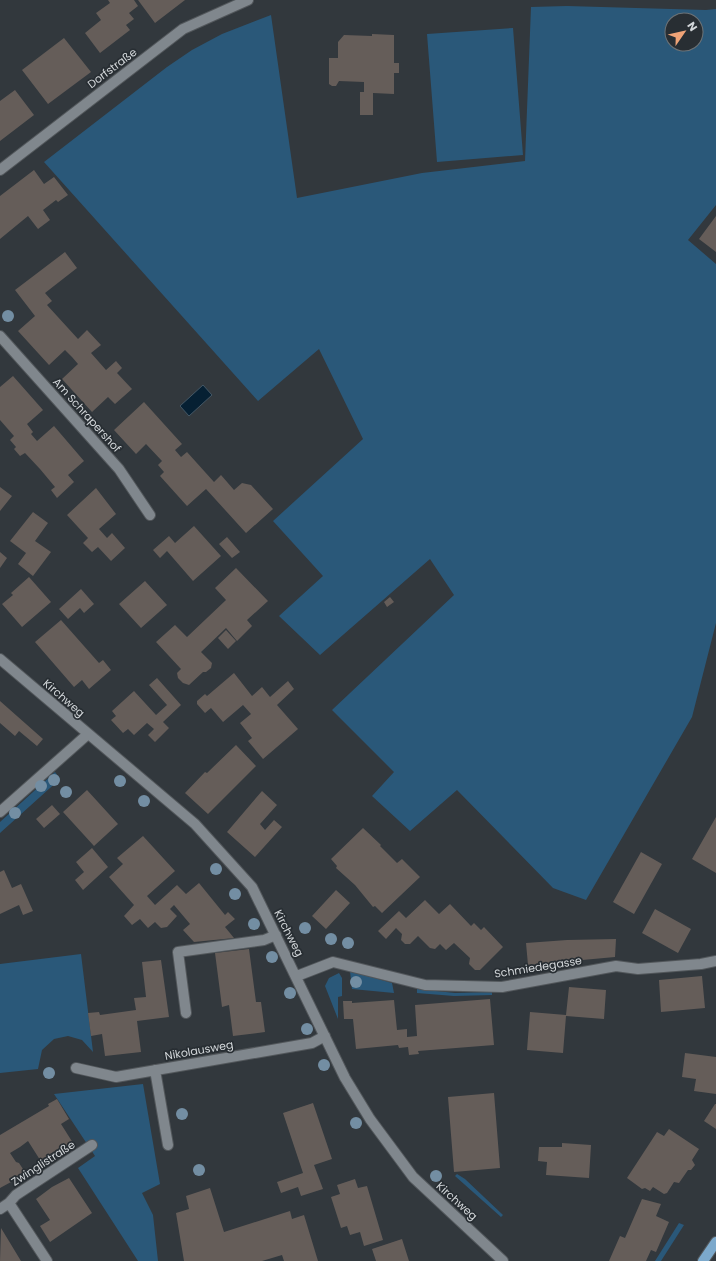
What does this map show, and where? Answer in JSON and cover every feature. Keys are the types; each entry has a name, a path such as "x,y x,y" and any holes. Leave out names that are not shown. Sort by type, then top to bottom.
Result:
{"main road":[{"path":"703,1261 716,1242"}],"street":[{"name":"Dorfstraße","path":"0,170 183,29 248,0"},
{"name":"Am Schrapershof","path":"0,336 119,468 150,515"},
{"name":"Kirchweg","path":"0,659 195,824 252,887 297,976 345,1078 370,1119 413,1177 503,1261"},
{"path":"0,812 88,734"},
{"path":"186,1013 178,952 264,940 276,935"},
{"name":"Schmiedegasse","path":"297,976 333,962 425,985 502,987 616,966 638,969 716,961"},
{"name":"Nikolausweg","path":"76,1068 116,1077 312,1043 326,1036"},
{"path":"156,1070 168,1144"},
{"name":"Zwinglistraße","path":"0,1209 9,1203 16,1195 92,1145"},
{"name":"Zwinglistraße","path":"9,1203 47,1261"}],"shaded area":[{"path":"567,6 706,10 716,9 716,205 688,240 716,264 716,623 692,717 586,900 553,888 457,790 410,831 372,796 394,772 332,710 454,595 430,559 320,655 279,616 323,576 273,521 363,439 319,349 258,401 44,162 167,67 192,50 222,34 271,15 297,198 422,173 525,161 531,7"},
{"path":"513,28 523,155 437,162 427,34"},
{"path":"203,385 212,395 189,416 180,406"},
{"path":"55,772 60,779 0,833 0,822"},
{"path":"81,954 93,1052 82,1040 68,1036 54,1039 42,1050 38,1069 0,1073 0,964"},
{"path":"350,971 392,983 394,993 352,989"},
{"path":"339,973 342,978 342,996 338,997 338,1019 325,986 329,978"},
{"path":"417,989 455,993 492,992 492,995 454,996 417,993"},
{"path":"143,1084 160,1184 142,1193 153,1215 158,1261 138,1261 78,1168 95,1156 54,1094"},
{"path":"457,1174 465,1179 503,1215 501,1217 455,1176"},
{"path":"679,1223 684,1225 661,1261 655,1261"}],"building":[{"path":"108,0 134,0 138,6 129,13 134,19 126,25 130,30 100,53 85,33 101,20 96,13 110,3"},
{"path":"138,0 185,0 155,23"},
{"path":"372,34 394,35 394,63 399,63 399,73 394,73 394,94 373,93 373,115 360,115 360,92 364,92 364,82 339,81 336,86 329,84 329,58 338,58 338,42 344,35 372,36"},
{"path":"64,38 91,72 48,104 22,70"},
{"path":"15,90 34,115 0,141 0,101"},
{"path":"34,170 44,184 54,177 68,195 58,202 56,200 43,210 50,220 38,229 28,216 0,239 0,196"},
{"path":"716,216 716,252 699,239"},
{"path":"65,252 77,268 45,293 52,301 47,305 78,339 87,330 101,345 91,353 106,370 116,361 122,368 117,373 132,389 115,404 108,397 92,412 62,379 78,364 72,357 65,350 49,365 18,331 35,316 15,290"},
{"path":"13,376 43,410 27,424 33,432 31,434 37,441 54,426 84,461 68,475 74,482 57,498 51,490 55,487 40,469 25,453 20,456 14,449 16,447 10,440 14,436 0,420 0,387"},
{"path":"144,402 182,444 175,450 181,457 187,452 214,482 221,475 234,490 242,483 251,485 273,509 246,533 206,489 187,506 160,476 164,472 158,465 162,461 146,444 136,454 114,430"},
{"path":"0,487 12,496 0,511"},
{"path":"96,488 116,514 99,529 107,538 112,533 125,548 111,561 98,547 92,552 83,543 88,538 67,515"},
{"path":"33,512 48,523 35,541 51,552 33,576 18,564 26,553 10,541"},
{"path":"194,526 221,556 193,581 167,551 160,558 153,550 169,536 175,543"},
{"path":"227,537 240,552 232,558 219,544"},
{"path":"0,552 7,558 0,568"},
{"path":"236,568 268,601 247,620 252,626 237,641 226,628 201,652 212,663 211,668 206,672 203,672 189,685 183,683 178,678 177,673 181,669 156,642 175,625 187,637 226,600 215,588"},
{"path":"29,577 51,602 22,627 2,604 13,595 11,593"},
{"path":"145,581 167,605 141,628 119,604"},
{"path":"81,589 94,604 84,613 80,608 68,619 59,609"},
{"path":"390,597 394,602 387,607 384,602"},
{"path":"61,620 99,663 103,660 111,670 89,689 82,680 74,687 35,642"},
{"path":"226,630 236,641 228,649 218,638"},
{"path":"234,673 252,696 262,687 270,697 288,681 294,689 277,705 298,729 263,759 248,741 252,738 240,723 251,714 243,705 223,722 211,708 205,713 197,704 197,701 205,694 207,696"},
{"path":"157,678 181,705 163,722 169,728 155,742 148,735 154,729 147,723 134,735 128,729 123,733 111,720 116,716 112,711 134,691 156,715 167,705 149,685"},
{"path":"0,701 43,739 37,746 19,731 15,736 0,723"},
{"path":"236,745 256,766 208,814 185,793 205,772 207,773"},
{"path":"87,790 118,824 94,846 63,812"},
{"path":"262,791 277,805 260,824 265,830 274,820 282,827 255,857 227,832"},
{"path":"52,805 60,814 44,828 36,819"},
{"path":"716,817 716,873 692,859"},
{"path":"363,828 397,863 402,859 420,877 382,913 375,906 373,907 355,885 336,868 337,866 331,859"},
{"path":"143,836 175,871 147,896 155,905 177,885 186,894 199,883 225,915 228,912 235,919 225,927 234,938 194,942 183,930 190,924 174,905 170,909 177,916 167,927 161,928 155,922 148,928 140,919 132,925 124,916 134,905 109,877 123,864 117,858"},
{"path":"92,848 108,867 83,890 75,880 84,872 76,862"},
{"path":"641,852 662,864 634,914 613,902"},
{"path":"4,870 12,888 21,884 33,911 23,915 19,905 0,914 0,872"},
{"path":"336,890 350,903 326,929 312,916"},
{"path":"425,900 439,914 450,904 471,926 474,923 481,930 484,927 503,947 480,970 475,970 469,964 470,958 454,943 446,950 440,944 435,949 430,948 418,936 410,944 405,944 401,940 402,934 396,928 386,939 378,931 399,911 406,918"},
{"path":"655,909 691,929 678,953 642,933"},
{"path":"616,939 615,957 528,965 526,943"},
{"path":"249,949 256,1002 261,1002 265,1032 233,1036 229,1005 222,1007 215,953"},
{"path":"161,960 169,1017 137,1021 141,1052 105,1056 102,1034 91,1036 88,1013 99,1012 100,1015 136,1010 134,998 146,997 142,962"},
{"path":"702,976 705,1008 661,1012 659,980"},
{"path":"569,987 606,990 604,1019 566,1016 563,1053 527,1050 530,1012 566,1015"},
{"path":"490,999 494,1045 418,1051 419,1054 409,1055 408,1047 399,1048 398,1045 356,1049 353,1019 344,1019 343,1001 352,1001 352,1003 394,1000 397,1030 407,1029 407,1037 417,1036 415,1005"},
{"path":"685,1053 716,1057 716,1094 694,1091 696,1079 682,1077"},
{"path":"494,1093 500,1168 454,1172 448,1097"},
{"path":"57,1099 69,1119 61,1124 73,1143 42,1163 28,1141 10,1153 25,1172 24,1175 0,1188 0,1135 49,1106 48,1104"},
{"path":"313,1103 332,1159 314,1165 323,1189 301,1196 298,1187 281,1193 277,1182 303,1173 283,1113"},
{"path":"716,1104 716,1129 704,1121"},
{"path":"669,1129 699,1149 692,1160 695,1165 691,1170 688,1170 679,1183 674,1182 667,1193 664,1194 653,1187 650,1191 645,1188 642,1189 627,1178 657,1132 664,1136"},
{"path":"562,1143 591,1145 589,1178 546,1175 547,1162 538,1161 539,1147 562,1147"},
{"path":"69,1178 92,1213 50,1242 40,1226 50,1220 36,1199 52,1187"},
{"path":"355,1179 358,1188 367,1186 383,1240 364,1246 360,1232 350,1235 347,1226 341,1228 331,1197 340,1194 337,1185"},
{"path":"210,1188 224,1232 290,1211 292,1219 304,1215 318,1261 284,1261 282,1255 262,1261 184,1261 176,1213 189,1209 186,1196"},
{"path":"642,1199 661,1204 656,1216 669,1222 656,1252 651,1250 646,1261 609,1261 620,1236 625,1238"},
{"path":"1,1228 21,1261 0,1261"},
{"path":"402,1239 409,1261 376,1261 372,1249"}]}
